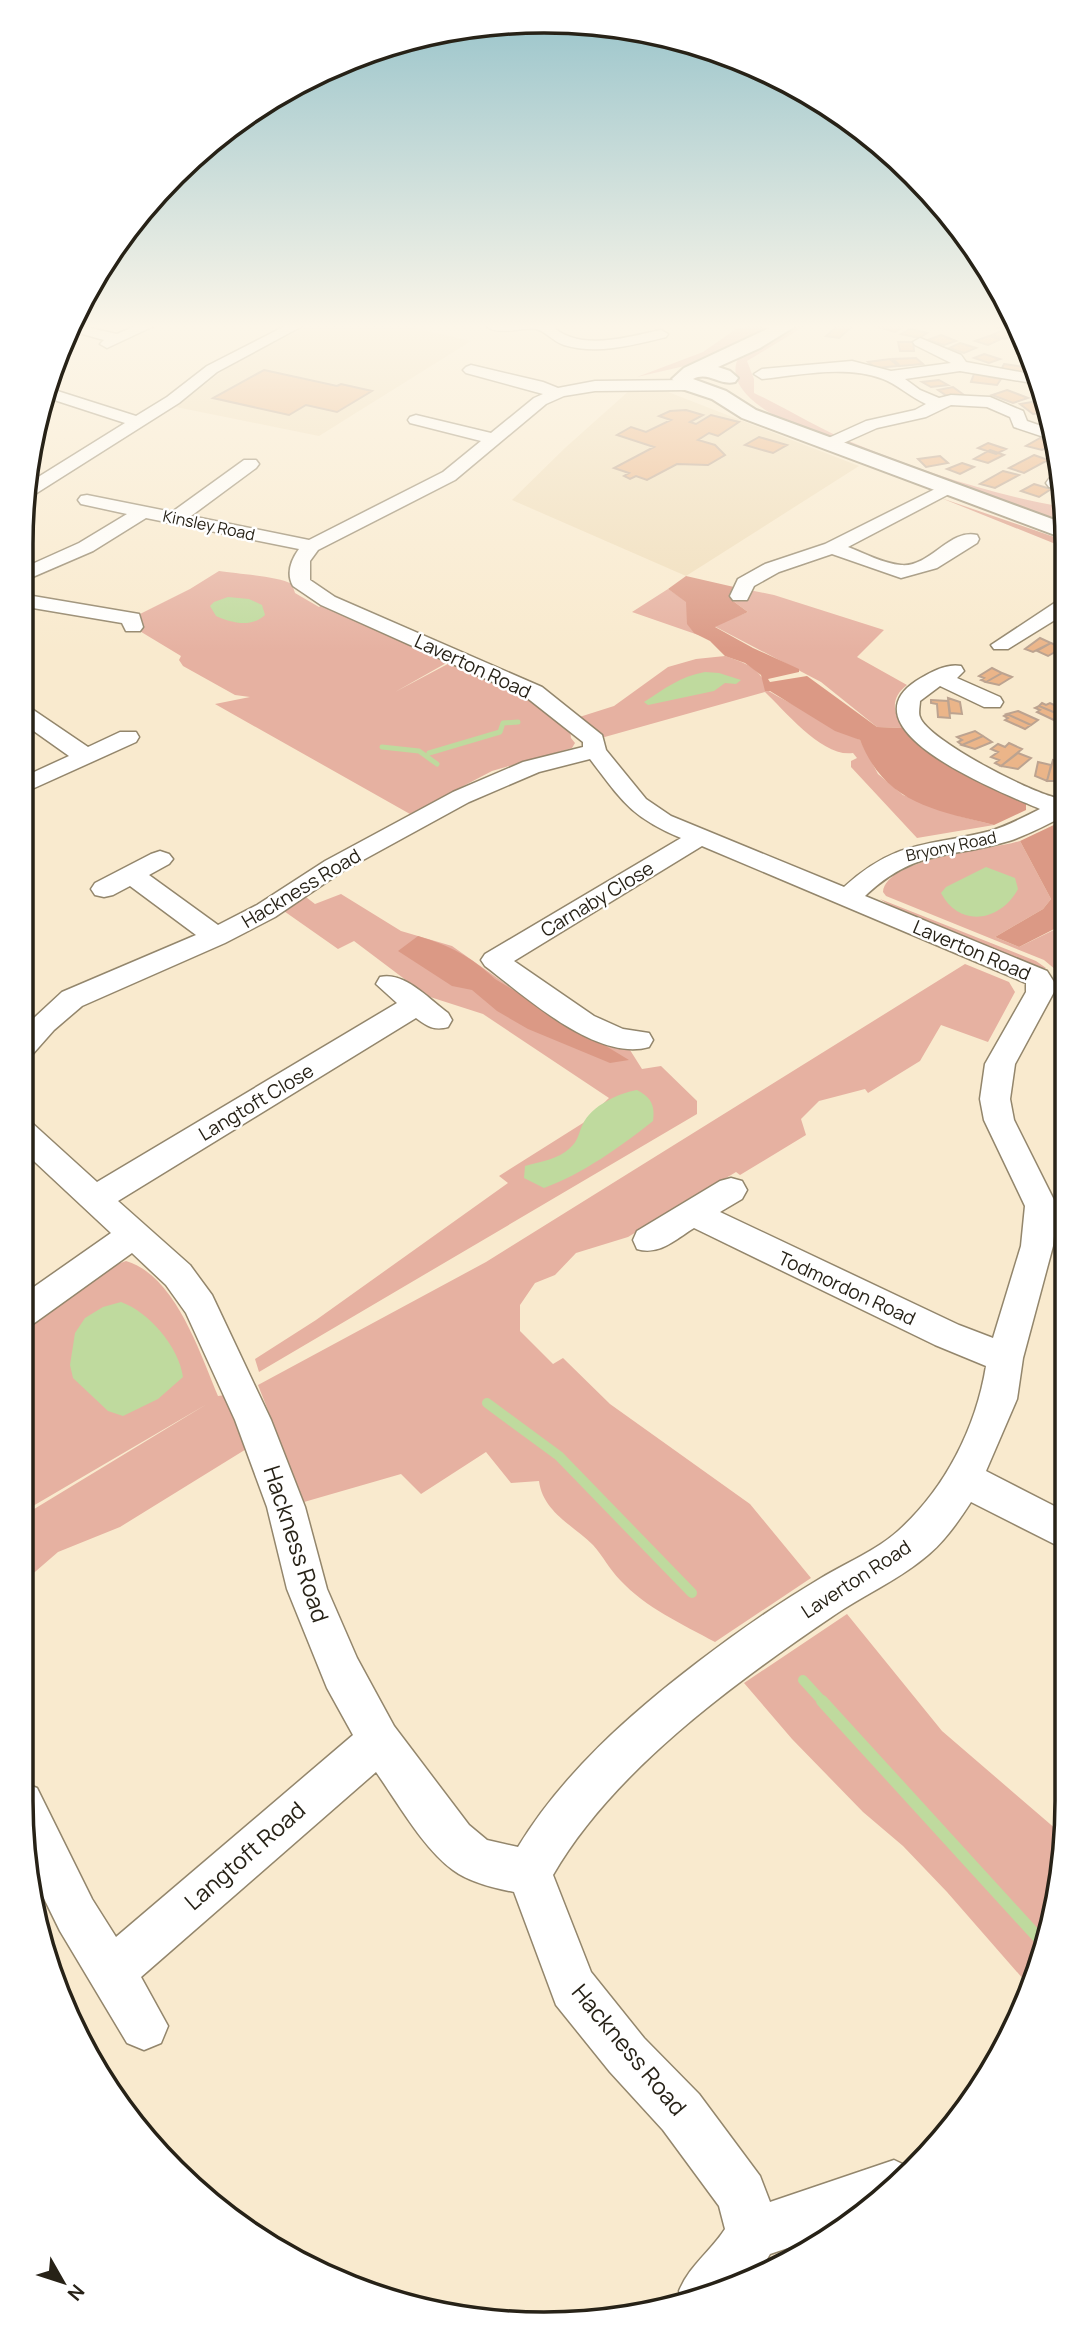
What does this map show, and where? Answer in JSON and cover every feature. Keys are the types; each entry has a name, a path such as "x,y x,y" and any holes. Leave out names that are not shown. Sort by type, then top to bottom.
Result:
{"street":[{"path":"37,485 121,433"},
{"path":"471,433 495,439"},
{"path":"311,547 449,476 502,433"},
{"path":"804,433 945,489 1055,528"},
{"path":"831,444 853,433"},
{"path":"177,518 253,462"},
{"path":"740,596 745,583 758,576 832,548 945,489"},
{"name":"Kinsley Road","path":"87,500 115,498 142,512 311,547"},
{"path":"33,570 95,542 142,512"},
{"path":"832,548 901,572 930,564 970,539"},
{"name":"Laverton Road","path":"311,547 300,561 300,582 315,595 534,692 594,740 595,751 637,804 662,821 1027,971 1039,980 1040,992 1000,1064 995,1099 999,1120 1053,1208 1037,1246 1005,1357 999,1399 964,1479 943,1511 910,1546 820,1601 713,1676 601,1773 552,1833 528,1872"},
{"path":"33,602 139,618"},
{"path":"1001,645 1055,612"},
{"path":"1034,626 1055,634"},
{"path":"992,702 947,674 918,691 908,703 910,721 921,736 952,758 1055,804"},
{"path":"33,720 85,756"},
{"path":"33,781 128,737"},
{"name":"Hackness Road","path":"33,1035 72,999 216,937 266,911 334,866 461,797 531,767 595,751"},
{"name":"Bryony Road","path":"847,898 875,872 904,854 998,836 1055,810"},
{"name":"Carnaby Close","path":"649,1044 621,1039 591,1028 484,953 698,838"},
{"path":"104,889 160,859"},
{"path":"131,874 216,937"},
{"name":"Langtoft Close","path":"95,1199 428,1012 390,984"},
{"name":"Hackness Road","path":"33,1141 178,1275 200,1306 253,1420 286,1507 307,1589 342,1673 379,1741 453,1841 471,1856 492,1865 528,1872 573,1988 627,2055 681,2112 742,2194 752,2234"},
{"path":"649,1240 731,1190"},
{"name":"Todmordon Road","path":"693,1212 726,1231 947,1335 1005,1357"},
{"path":"33,1306 133,1236"},
{"path":"964,1479 1055,1526"},
{"name":"Langtoft Road","path":"111,1972 379,1741"},
{"path":"34,1828 76,1915 144,2026"},
{"path":"716,2282 731,2268 752,2234 870,2194"}],"shaded area":[{"path":"581,433 775,433 859,466 686,576 512,500"},
{"path":"820,433 833,433 906,464 984,489 1053,505 1054,520"},
{"path":"941,498 1055,537 1055,544"},
{"path":"219,571 285,581 292,584 295,593 319,607 328,601 457,657 395,692 459,658 569,720 571,738 575,743 572,748 492,771 410,814 215,704 250,697 235,695 183,666 179,660 181,656 133,627 132,618"},
{"path":"686,576 734,587 733,601 748,612 715,627 799,669 799,672 768,679 770,682 807,676 877,727 903,728 927,751 943,761 1026,801 1026,810 994,825 932,808 898,791 870,761 860,740 835,731 770,691 765,691 761,675 745,663 725,656 710,641 694,633 687,624 686,602 668,589"},
{"path":"734,587 774,595 884,630 857,657 907,685 898,695 895,705 903,728 877,727 821,682 714,626 748,612 733,601"},
{"path":"668,589 686,601 707,638 632,612"},
{"path":"228,597 249,599 262,605 265,615 248,623 216,616 210,606"},
{"path":"725,656 757,671 767,690 860,740 878,774 903,795 959,816 994,825 917,838 851,767 851,761 857,758 853,753 841,753 817,741 765,692 594,740 570,720 614,706 668,667 696,659"},
{"path":"705,672 741,680 736,684 725,683 714,691 648,705 644,702 680,680"},
{"path":"1055,824 1055,929 1019,947 995,937 1043,909 1051,899 1020,841"},
{"path":"1020,841 1051,899 1043,909 995,937 1019,947 1055,929 1055,969 1044,960 886,896 883,892 889,880 921,863"},
{"path":"986,867 1015,878 1018,889 1011,900 991,914 980,917 959,912 941,893 946,887"},
{"path":"302,894 315,904 341,894 401,931 452,946 524,997 580,1031 630,1050 642,1069 661,1066 697,1101 697,1114 259,1372 255,1359 316,1320 508,1183 499,1176 583,1123 609,1098 483,1014 427,996 354,941 338,949 281,909"},
{"path":"880,899 1036,961 1046,968 896,909"},
{"path":"418,936 460,953 495,979 629,1060 610,1063 528,1029 497,1011 472,990 452,986 398,951"},
{"path":"965,964 1009,982 1015,992 988,1042 941,1025 920,1061 868,1093 865,1089 819,1101 801,1119 806,1135 740,1175 736,1172 628,1237 576,1253 555,1275 535,1283 520,1305 520,1331 553,1364 563,1358 610,1404 750,1504 811,1578 715,1642 665,1615 630,1590 593,1545 553,1510 546,1501 539,1481 511,1483 486,1452 421,1494 401,1474 304,1502 258,1385 486,1262"},
{"path":"637,1090 649,1099 653,1121 601,1159 558,1182 544,1188 524,1178 525,1166 555,1157 570,1148 587,1117 599,1106 614,1097"},
{"path":"126,1261 143,1269 159,1282 184,1318 218,1396 241,1393 261,1440 120,1527 58,1552 33,1574 33,1510 207,1404 33,1506 33,1319 109,1267"},
{"path":"121,1302 142,1314 161,1332 176,1354 183,1377 158,1399 123,1416 108,1411 73,1378 70,1365 75,1333 85,1318 103,1307"},
{"path":"847,1614 942,1731 1054,1828 1045,1901 1023,1979 947,1892 792,1739 744,1683"}],"building":[{"path":"708,433 698,440 715,445 725,455 708,465 677,464 647,480 636,476 630,479 624,476 629,473 614,468 654,447 617,435"},
{"path":"759,437 787,445 773,453 745,445"},
{"path":"1040,438 1044,440 1046,448 1042,450 1026,446"},
{"path":"988,443 1006,449 996,454 978,448"},
{"path":"990,450 1004,455 988,463 974,459"},
{"path":"1034,455 1047,460 1024,473 1009,468"},
{"path":"940,456 948,463 926,467 918,459"},
{"path":"962,463 974,467 960,474 947,469"},
{"path":"1003,471 1019,475 995,488 980,484"},
{"path":"1034,484 1051,489 1039,497 1021,491"},
{"path":"1040,638 1051,643 1033,652 1025,649"},
{"path":"1051,643 1055,645 1055,652 1048,656 1037,651"},
{"path":"992,668 1002,673 986,682 981,680 984,678 979,676"},
{"path":"1002,673 1012,677 999,685 986,682"},
{"path":"948,698 960,702 962,714 950,713"},
{"path":"931,700 948,701 950,718 938,717 937,704 931,703"},
{"path":"1042,703 1050,703 1055,705 1055,713 1039,706"},
{"path":"1039,706 1055,713 1055,721 1037,712 1040,710 1035,708"},
{"path":"1018,711 1038,720 1031,725 1007,714"},
{"path":"1007,714 1031,725 1025,729 1005,720 1008,718 1004,716"},
{"path":"975,731 983,736 962,745 958,742 962,740 957,737"},
{"path":"983,736 992,742 975,749 962,745"},
{"path":"1009,743 1022,749 1001,766 995,763 999,760 991,757 998,752 991,749 998,744 1005,747"},
{"path":"1018,753 1031,758 1018,769 1001,766"},
{"path":"1053,760 1055,760 1055,781 1047,781"},
{"path":"1038,762 1051,765 1047,781 1035,776"}],"waterway":[{"path":"429,753 500,732 503,723 518,722"},
{"path":"382,747 419,751 437,764"},
{"path":"487,1403 559,1456 692,1593"},
{"path":"803,1680 824,1703"},
{"path":"822,1701 1036,1936"}]}
